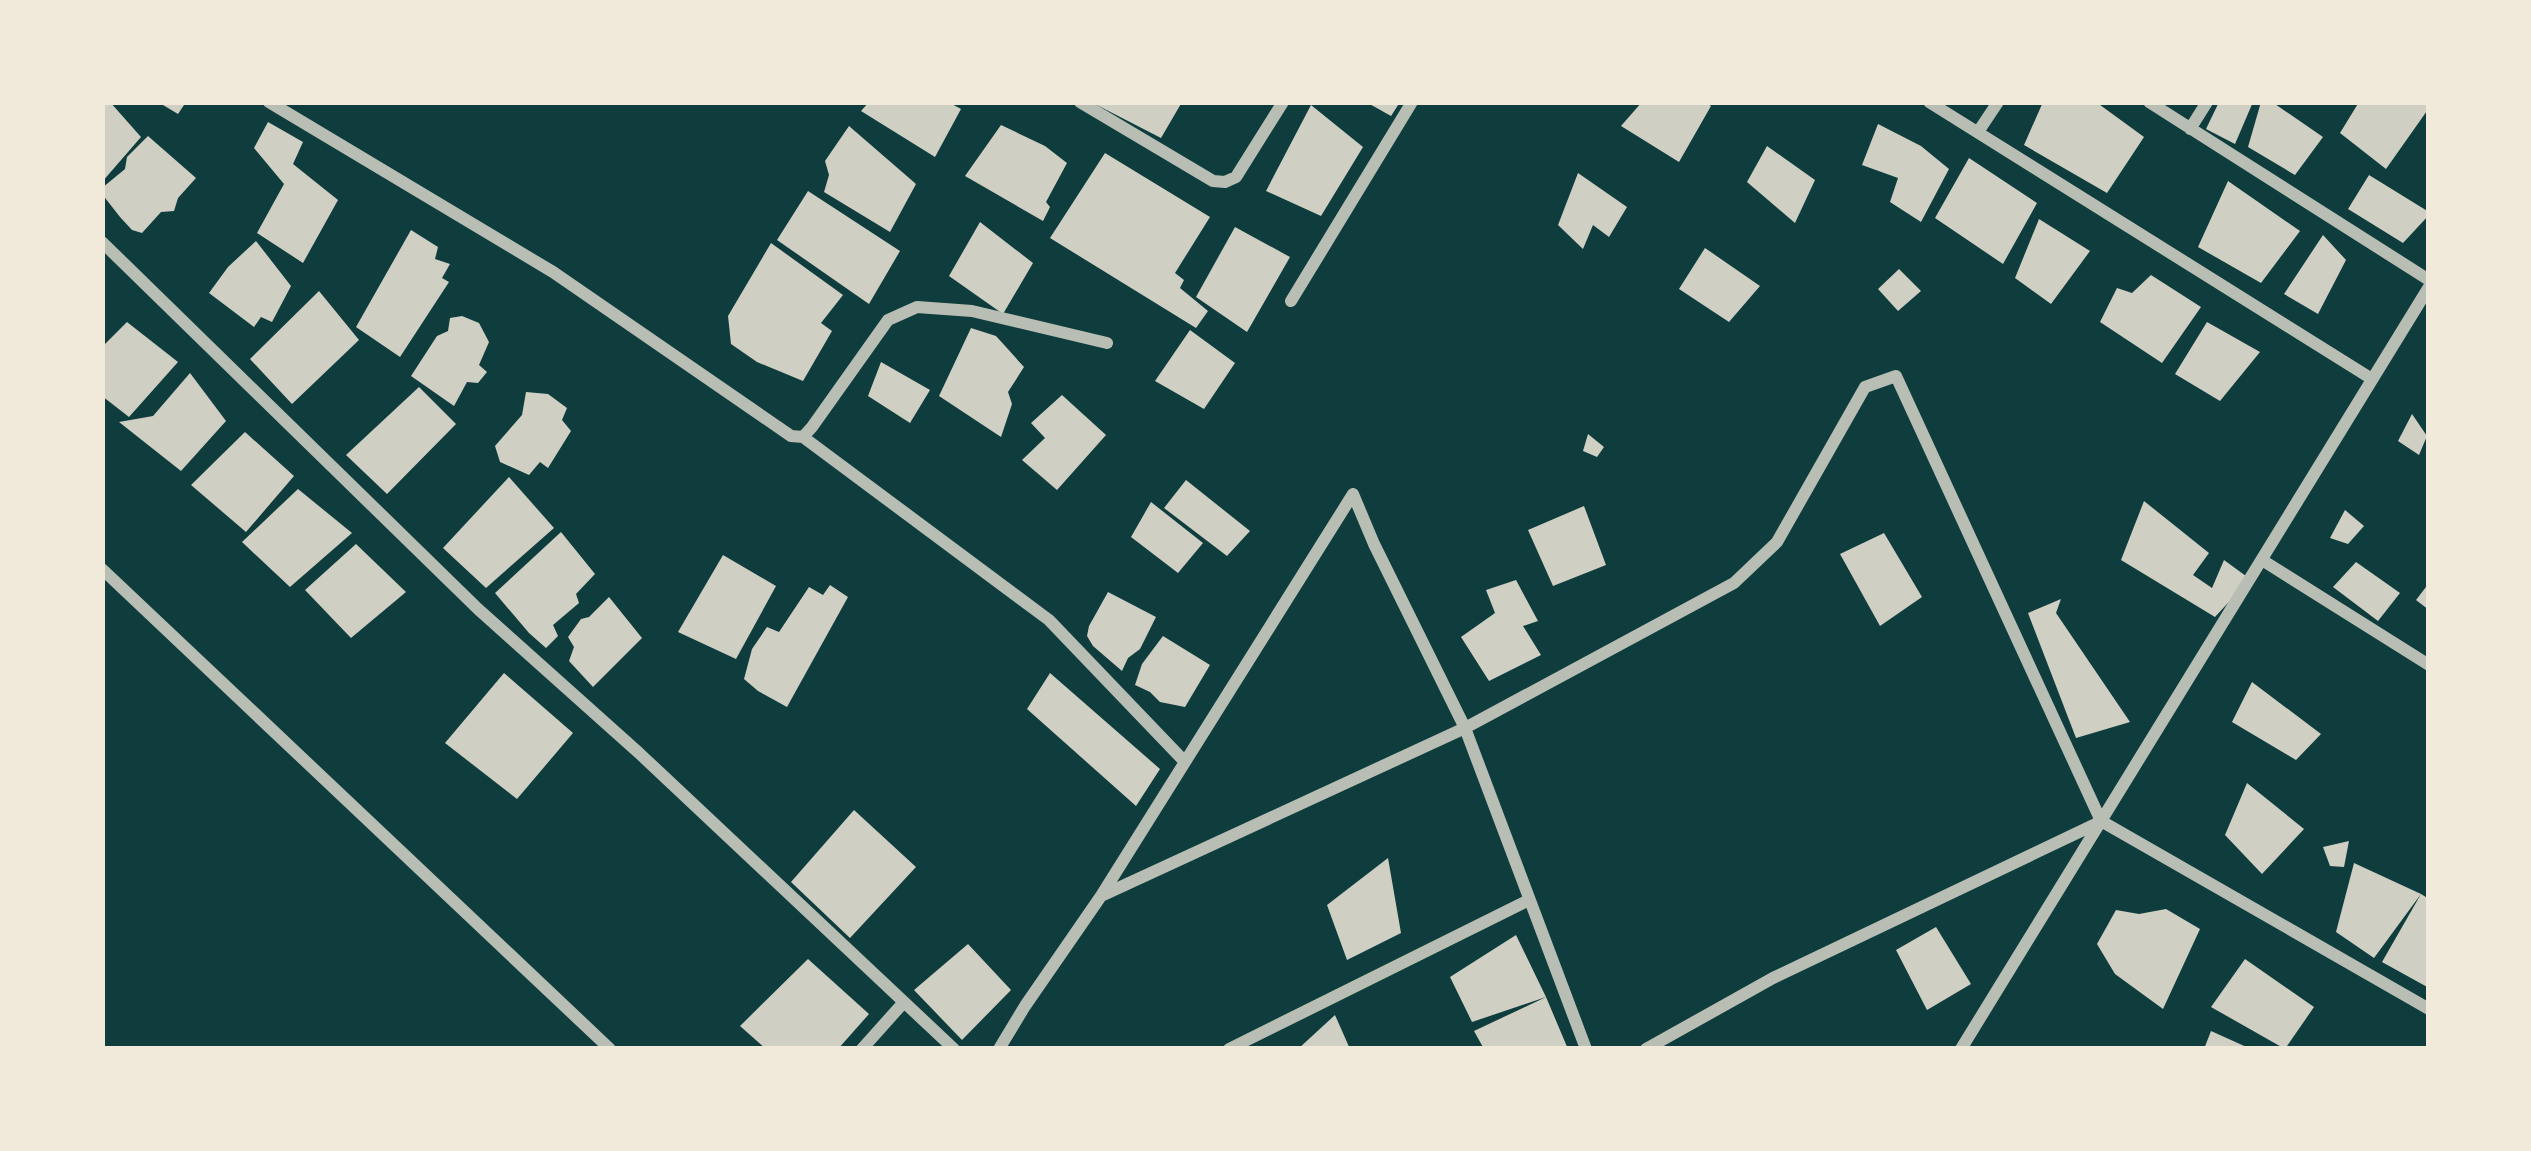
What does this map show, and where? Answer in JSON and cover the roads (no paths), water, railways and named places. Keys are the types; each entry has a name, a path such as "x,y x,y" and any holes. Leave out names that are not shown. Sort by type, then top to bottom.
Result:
{"street":[{"path":"269,102 553,272 791,436 803,437 1049,620 1185,762"},
{"path":"1080,102 1213,181 1225,182 1236,177 1283,102"},
{"path":"1291,301 1412,102"},
{"path":"1929,102 2372,379"},
{"path":"1978,132 1998,102"},
{"path":"1961,1049 2429,283 2150,102"},
{"path":"2190,129 2207,102"},
{"path":"102,242 478,609 639,753 953,1049"},
{"path":"803,437 888,320 917,307 972,311 1107,344"},
{"path":"1101,896 1465,728 1734,583 1777,542 1865,386 1896,376 2102,821 2429,1009"},
{"path":"999,1049 1101,896 1353,494 1465,728 1586,1049"},
{"path":"2262,560 2429,665"},
{"path":"102,568 610,1049"},
{"path":"1646,1049 1773,978 2102,821"},
{"path":"1229,1049 1529,900"},
{"path":"862,1049 904,1002"}]}
